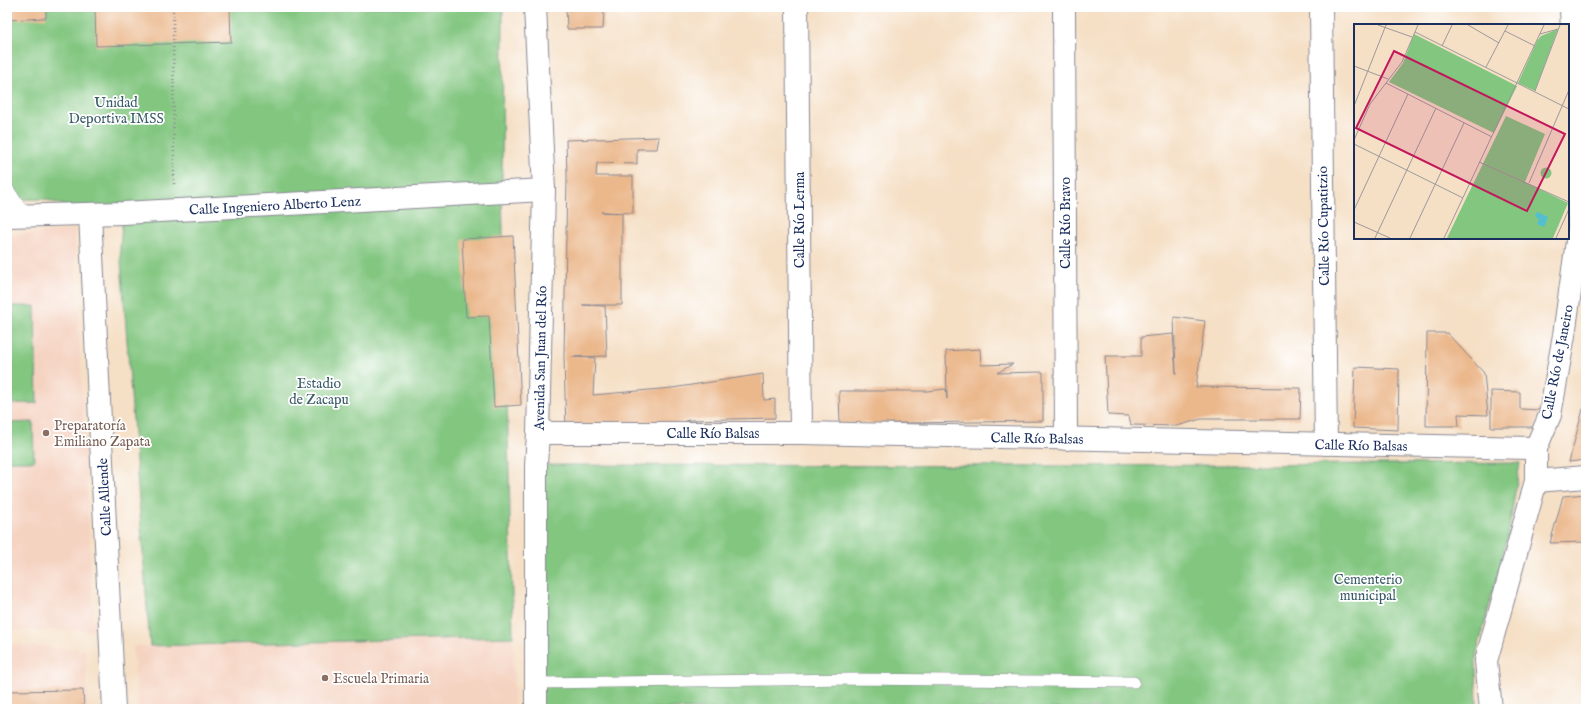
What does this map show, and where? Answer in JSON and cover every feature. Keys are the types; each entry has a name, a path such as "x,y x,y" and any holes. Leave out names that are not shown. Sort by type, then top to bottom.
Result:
{"street":[{"name":"Avenida San Juan del Río","path":"535,7 544,190 536,464 536,709"},
{"name":"Calle Río Lerma","path":"797,7 800,433"},
{"name":"Calle Río Bravo","path":"1064,7 1066,439"},
{"name":"Calle Río Cupatitzio","path":"1321,7 1326,444"},
{"name":"Calle Río de Janeiro","path":"1491,709 1486,661 1536,481 1536,448 1550,414 1564,335 1579,227 1571,7"},
{"name":"Calle Ingeniero Alberto Lenz","path":"16,216 175,210 544,190"},
{"name":"Calle Allende","path":"90,214 114,709"},
{"name":"Calle Río Balsas","path":"538,433 800,433 1536,448"},
{"path":"1536,481 1586,477"}],"lane":[{"path":"7,187 16,216"},
{"path":"536,683 855,679 1134,682"}],"path":[{"path":"173,7 175,210"}],"shaded area":[{"name":"Preparatoría Emiliano Zapata","path":"74,230 94,631 7,630 7,235"},
{"name":"Escuela Primaria","path":"513,637 514,709 138,709 133,646"},
{"path":"7,644 85,650 88,709 7,709"}],"green space":[{"name":"Estadio de Zacapu","path":"7,7 503,7 502,193 513,637 150,646 120,248 123,213 90,214 44,199 7,200"},
{"path":"7,306 35,306 37,403 7,404"},
{"path":"33,422 34,461 7,461 7,423"},
{"name":"Cementerio municipal","path":"1520,463 1508,535 1476,656 1477,709 536,709 536,465 1082,466"}],"building":[{"path":"7,7 46,7 46,18 7,20"},
{"path":"95,7 230,7 231,42 96,46"},
{"path":"566,7 620,7 619,12 604,11 603,29 567,29"},
{"path":"659,137 657,149 637,149 637,164 597,163 596,176 633,176 633,213 601,212 622,213 622,305 582,305 605,306 607,356 572,357 595,358 593,395 672,388 763,374 764,400 775,399 775,418 688,420 674,425 566,431 564,357 567,176 566,140"},
{"path":"513,236 521,405 494,407 489,316 466,317 462,239"},
{"path":"1174,317 1205,321 1196,387 1301,388 1300,419 1201,419 1177,426 1131,425 1129,416 1108,415 1105,356 1141,356 1141,337 1173,334 1176,374"},
{"path":"1427,333 1447,333 1484,373 1488,415 1458,414 1459,426 1426,426"},
{"path":"980,349 981,365 1013,364 997,373 1043,372 1043,421 840,424 839,391 927,391 946,389 947,399 946,351"},
{"path":"1355,367 1399,369 1398,430 1353,428"},
{"path":"1491,391 1520,392 1520,409 1541,410 1536,427 1491,427"},
{"path":"1583,409 1586,409 1586,460 1569,462"},
{"path":"1586,494 1586,542 1550,543 1563,496"},
{"path":"7,586 9,586 9,618 7,618"},
{"path":"83,690 84,709 7,709 7,691"}],"place":[{"name":"Preparatoría Emiliano Zapata","path":"46,433"},
{"name":"Escuela Primaria","path":"325,678"}],"park label":[{"name":"Unidad Deportiva IMSS","path":"116,110"}]}
